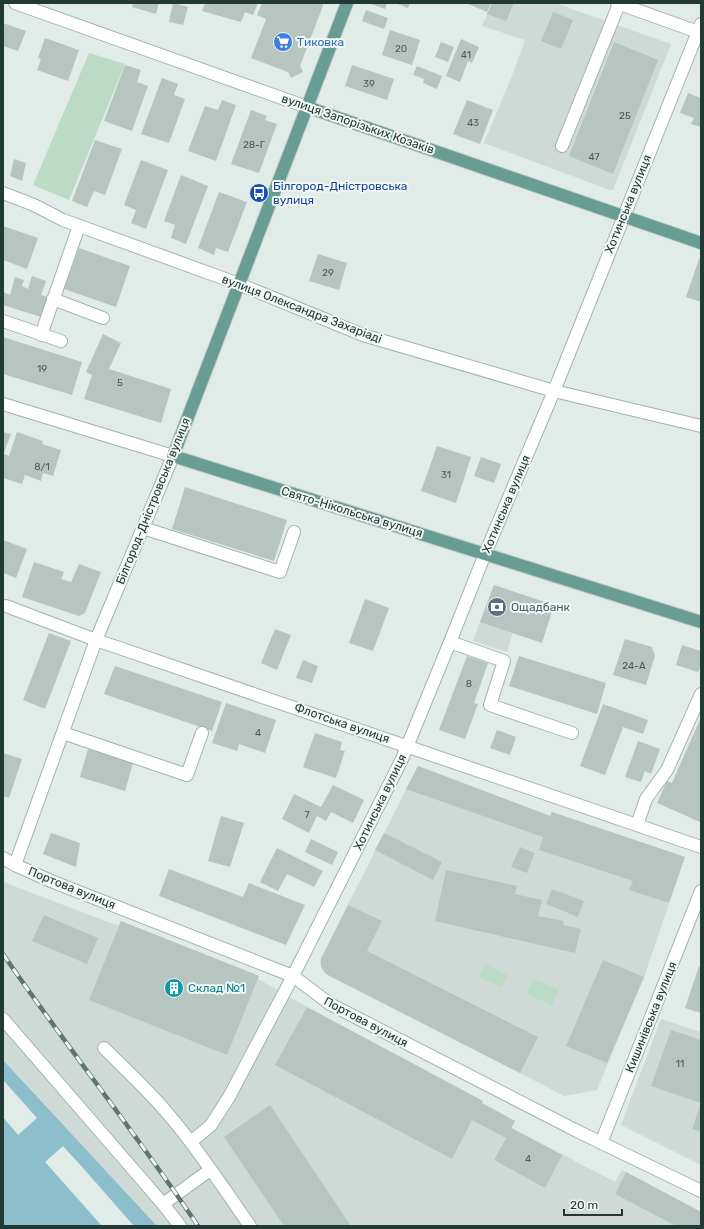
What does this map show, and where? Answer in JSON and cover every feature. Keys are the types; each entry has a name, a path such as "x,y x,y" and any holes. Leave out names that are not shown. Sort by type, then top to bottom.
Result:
{"main road":[{"name":"Білгород-Дністровська вулиця","path":"172,456 347,3"},
{"name":"вулиця Запорізьких Козаків","path":"308,107 701,243"},
{"name":"Свято-Нікольська вулиця","path":"172,456 701,622"}],"street":[{"name":"вулиця Запорізьких Козаків","path":"15,3 308,107"},
{"path":"562,146 618,3 700,30"},
{"name":"Хотинська вулиця","path":"191,1142 211,1125 221,1111 293,976 408,746 485,554 554,391 700,30"},
{"name":"вулиця Олександра Захаріаді","path":"3,193 79,226 239,284 363,335 554,391 701,426"},
{"path":"41,335 79,226"},
{"path":"53,299 103,318"},
{"path":"3,321 61,341"},
{"name":"Свято-Нікольська вулиця","path":"3,404 172,456"},
{"name":"Білгород-Дністровська вулиця","path":"15,865 96,640 172,456"},
{"path":"143,528 280,572 294,532"},
{"name":"Флотська вулиця","path":"6,606 96,640 701,847"},
{"path":"450,642 504,661 490,705 572,733"},
{"path":"637,825 646,799 667,770 701,694"},
{"path":"63,733 187,775 202,733"},
{"name":"Портова вулиця","path":"3,858 51,881 293,976 330,1004 601,1142 701,1191"},
{"name":"Кишинівська вулиця","path":"601,1142 701,891"},
{"path":"3,1019 163,1204 180,1226"},
{"path":"104,1048 148,1090 191,1142 250,1226"},
{"path":"163,1204 210,1170"}],"shaded area":[{"path":"492,3 555,3 671,44 613,190 484,143 512,76 525,40 482,26"},
{"path":"494,585 524,595 507,652 473,641"},
{"path":"418,766 550,816 552,812 685,857 644,977 597,1090 564,1096 329,976 323,971 320,963 322,956"},
{"path":"3,882 119,926 121,921 259,976 258,979 307,1007 483,1101 482,1103 515,1121 512,1128 615,1182 622,1170 701,1212 701,1226 157,1226 3,1060"},
{"path":"661,1019 701,1032 701,1165 621,1125"}],"green space":[{"path":"89,53 125,64 69,200 33,185"},
{"path":"485,964 508,975 502,987 479,977"},
{"path":"533,979 559,989 552,1005 526,994"}],"water":[{"path":"3,1060 157,1226 3,1226"}],"pier":[{"path":"3,1080 37,1118 18,1135 3,1117"},
{"path":"63,1146 134,1226 102,1226 45,1162"}],"building":[{"path":"133,3 159,3 156,14 132,7"},
{"path":"173,3 188,7 183,25 169,22"},
{"path":"205,3 258,3 253,15 245,12 241,22 202,11"},
{"path":"262,3 324,3 300,66 303,72 291,78 288,72 251,58 266,19 257,15"},
{"path":"368,3 387,3 385,9"},
{"path":"395,3 410,3 408,8"},
{"path":"466,3 491,3 487,12"},
{"path":"492,3 514,3 506,21 487,14"},
{"path":"366,10 388,18 384,29 362,21"},
{"path":"553,12 573,20 561,49 541,41"},
{"path":"3,23 26,31 18,51 3,46"},
{"path":"390,30 420,40 412,65 382,55"},
{"path":"45,38 79,50 68,81 37,70 41,59 38,58"},
{"path":"461,39 479,47 472,63 468,61 460,82 446,76"},
{"path":"441,42 454,47 448,62 435,57"},
{"path":"614,42 658,60 613,174 569,156"},
{"path":"125,65 141,70 137,82 148,86 132,131 104,121"},
{"path":"352,65 394,79 387,100 345,86"},
{"path":"417,66 442,76 437,89 423,83 424,79 413,75"},
{"path":"162,78 178,84 174,95 185,99 169,143 141,134"},
{"path":"688,93 701,98 701,127 691,124 694,118 680,113"},
{"path":"222,100 236,105 216,161 188,151 205,106 218,110"},
{"path":"467,100 493,110 480,144 453,134"},
{"path":"251,110 267,116 265,120 277,124 259,173 231,164"},
{"path":"95,140 122,149 105,195 94,191 87,207 72,201"},
{"path":"14,159 26,163 22,181 10,176"},
{"path":"141,160 168,170 146,229 131,223 136,210 124,205"},
{"path":"181,175 208,186 186,244 171,238 175,225 164,221"},
{"path":"219,192 247,202 228,252 216,248 214,255 198,248"},
{"path":"3,226 38,238 27,269 3,260"},
{"path":"79,248 130,266 116,307 64,289"},
{"path":"318,254 347,263 339,290 309,281"},
{"path":"699,259 701,259 701,302 686,297"},
{"path":"32,276 46,281 41,295 48,297 41,317 3,305 3,292 10,295 15,277 24,280 22,286 28,289"},
{"path":"103,334 121,343 109,369 171,389 161,423 84,399 92,375 86,372"},
{"path":"3,337 82,362 72,395 3,374"},
{"path":"3,432 11,434 3,455"},
{"path":"17,432 43,441 42,444 61,450 53,476 43,473 41,481 25,475 22,484 3,478 3,457 4,454 9,456"},
{"path":"437,446 471,457 456,503 421,491"},
{"path":"481,457 501,464 494,483 474,476"},
{"path":"185,487 287,520 274,561 172,529"},
{"path":"3,540 27,549 16,578 3,573"},
{"path":"34,562 64,572 61,579 71,582 79,564 101,572 85,613 79,616 22,597"},
{"path":"494,585 554,605 542,643 480,622"},
{"path":"365,599 389,608 373,651 349,643"},
{"path":"275,629 291,635 277,670 261,663"},
{"path":"49,633 71,641 45,709 23,700"},
{"path":"625,639 652,647 655,656 646,685 613,675"},
{"path":"682,645 701,651 701,666 698,672 676,665"},
{"path":"467,656 488,663 474,703 478,704 465,739 439,730"},
{"path":"519,656 606,683 597,714 509,686"},
{"path":"303,660 318,666 312,683 296,678"},
{"path":"115,666 222,702 212,731 104,694"},
{"path":"226,703 276,720 265,753 239,744 237,751 212,743"},
{"path":"603,704 648,720 643,734 623,727 605,775 580,766"},
{"path":"701,717 700,822 657,803 667,781 672,783"},
{"path":"497,730 516,737 510,755 490,748"},
{"path":"315,733 342,742 340,750 345,751 336,778 303,767"},
{"path":"638,741 660,749 651,774 645,771 641,782 625,777"},
{"path":"88,749 133,763 125,791 80,777"},
{"path":"3,753 22,759 9,798 3,796"},
{"path":"418,766 550,816 552,812 685,857 669,903 629,890 633,881 539,850 543,837 406,789"},
{"path":"333,785 364,800 353,823 331,812 326,821 317,816 309,833 282,819 294,794 321,807"},
{"path":"221,816 244,823 230,867 208,861"},
{"path":"51,833 80,843 76,867 43,854"},
{"path":"384,833 442,862 433,880 375,850"},
{"path":"311,839 338,852 332,865 305,852"},
{"path":"520,847 535,853 527,873 511,867"},
{"path":"277,848 323,871 314,887 287,874 278,891 260,882"},
{"path":"169,869 243,897 249,883 305,905 286,945 159,896"},
{"path":"446,870 517,886 515,894 542,900 538,916 564,921 563,925 581,929 575,953 435,921"},
{"path":"552,889 584,901 578,917 546,904"},
{"path":"348,905 382,921 367,951 538,1037 520,1073 326,974 321,967 321,959"},
{"path":"44,915 98,938 87,964 32,941"},
{"name":"Склад №1","path":"121,921 259,976 227,1055 89,1000"},
{"path":"603,960 644,977 607,1063 566,1046"},
{"path":"699,966 701,967 701,1013 685,1008"},
{"path":"307,1007 483,1101 482,1103 515,1121 511,1128 562,1155 545,1188 494,1160 506,1138 472,1120 452,1159 275,1065"},
{"path":"671,1030 701,1040 701,1103 651,1086"},
{"path":"701,1103 701,1132 692,1129"},
{"path":"270,1105 351,1226 284,1226 224,1137"},
{"path":"626,1172 701,1212 701,1226 676,1226 615,1194"}],"railway":[{"path":"3,954 198,1226"}],"place":[{"name":"Тиковка","path":"283,42"},
{"name":"Білгород-Дністровська вулиця","path":"259,193"},
{"name":"Ощадбанк","path":"497,607"},
{"name":"Склад №1","path":"174,988"}]}
